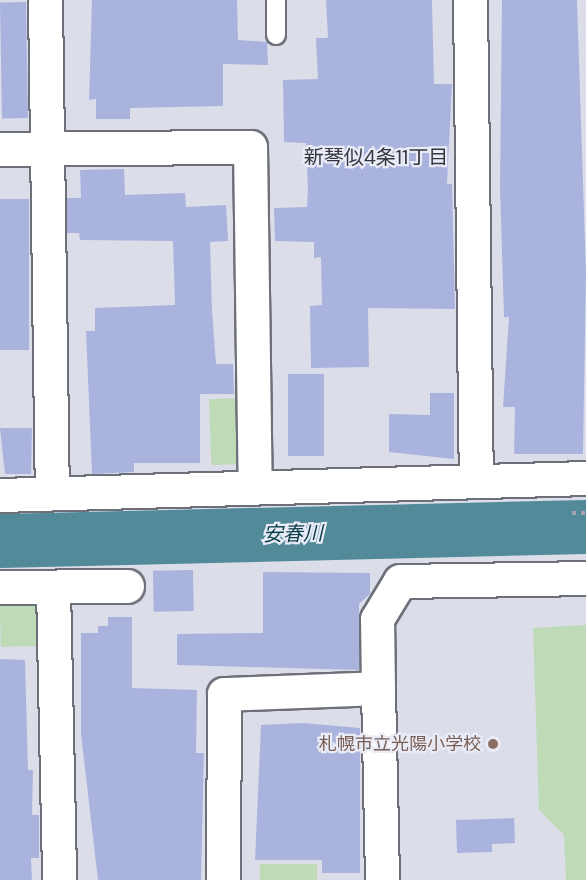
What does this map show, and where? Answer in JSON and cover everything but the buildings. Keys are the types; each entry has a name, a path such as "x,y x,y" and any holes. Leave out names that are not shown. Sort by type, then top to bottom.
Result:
{"street":[{"path":"45,0 45,149 52,494"},
{"path":"470,0 476,481"},
{"path":"0,149 250,147 255,486"},
{"path":"0,495 586,477"},
{"path":"382,880 377,620 400,581 586,578"},
{"path":"0,587 127,585"},
{"path":"53,587 58,880"},
{"path":"223,880 224,694 378,688"}],"lane":[{"path":"276,0 276,35"}],"green space":[{"path":"244,398 246,464 211,465 209,399"},
{"path":"43,605 44,646 1,647 0,606"},
{"path":"586,625 586,880 566,880 564,835 539,810 533,628"},
{"path":"260,864 317,864 317,880 260,880"}],"waterway":[{"name":"安春川","path":"0,541 586,527"}],"place":[{"name":"札幌市立光陽小学校","path":"493,744"}],"district":[{"name":"新琴似4条11丁目","path":"376,157"}]}
